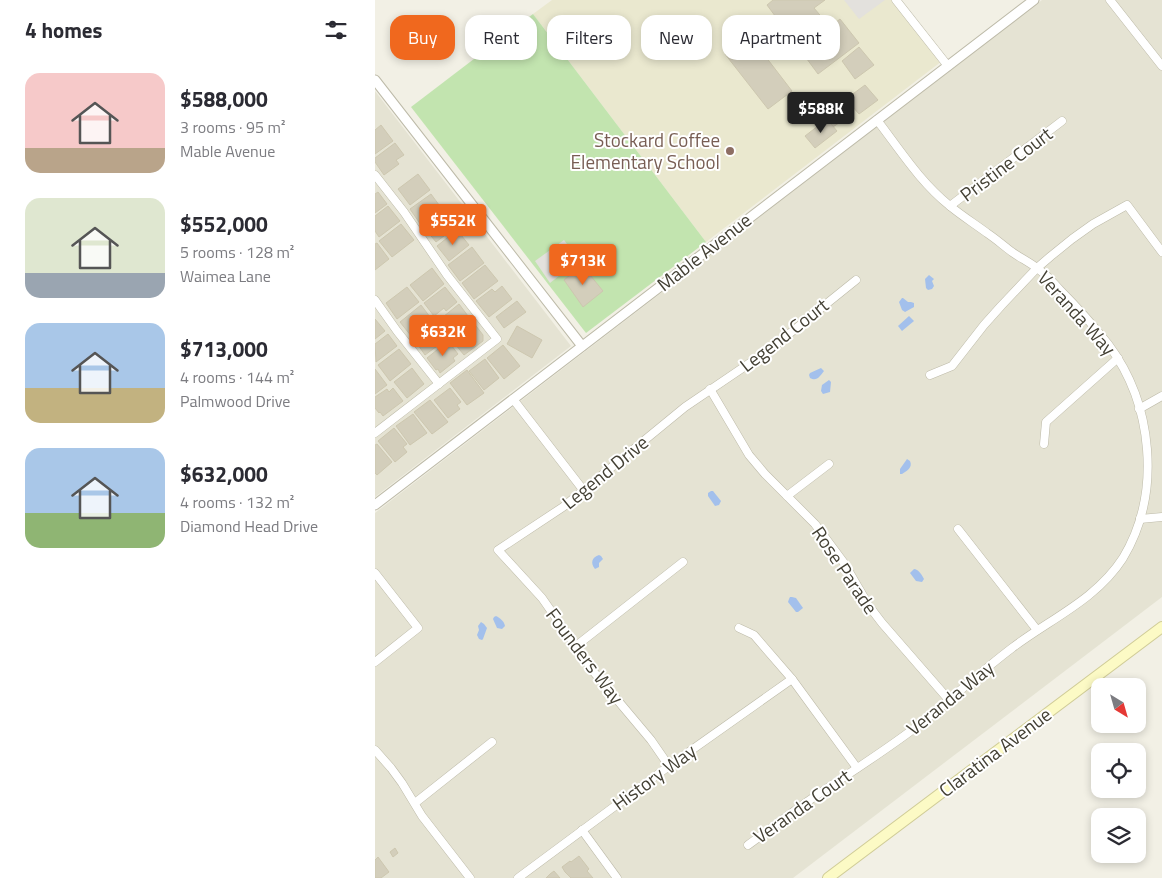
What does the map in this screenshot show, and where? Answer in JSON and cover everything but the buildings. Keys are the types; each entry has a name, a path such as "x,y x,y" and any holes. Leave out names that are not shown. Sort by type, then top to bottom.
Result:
{"main road":[{"name":"Claratina Avenue","path":"828,878 1162,627"}],"street":[{"path":"896,0 948,66"},
{"name":"Mable Avenue","path":"375,505 1034,0"},
{"path":"1110,0 1162,66"},
{"path":"375,80 582,346"},
{"name":"Veranda Way","path":"857,768 916,727 1012,648 1096,590 1110,575 1132,541 1140,519 1148,474 1148,456 1139,409 1125,371 1118,358 1089,321 1042,272 1009,250 933,191 919,176 877,120"},
{"name":"Pristine Court","path":"950,206 1062,121"},
{"path":"375,175 404,212 447,275 497,339 439,384 377,428"},
{"path":"930,374 952,366 984,326 1037,268 1093,224 1127,205 1162,252"},
{"name":"Legend Court","path":"710,389 769,350 856,280"},
{"path":"375,300 439,384"},
{"path":"1044,444 1047,422 1118,358"},
{"name":"Legend Drive","path":"498,550 583,491 660,426 710,389"},
{"name":"Rose Parade","path":"710,389 749,455 765,474 815,524 844,563 869,606 949,700"},
{"path":"1139,409 1162,396"},
{"path":"513,399 583,491"},
{"path":"787,496 829,464"},
{"path":"1140,519 1162,517"},
{"path":"958,529 1037,630"},
{"name":"Founders Way","path":"498,550 542,598 593,671 651,740 669,766"},
{"path":"576,646 683,562"},
{"path":"375,573 418,628 375,662"},
{"path":"739,628 754,635 792,679 857,768"},
{"name":"History Way","path":"518,878 669,766 792,679"},
{"path":"415,803 492,742"},
{"path":"375,750 391,768 431,828 470,878"},
{"name":"Veranda Court","path":"748,845 857,768"},
{"path":"582,830 617,878"}],"shaded area":[{"name":"Stockard Coffee Elementary School","path":"552,0 895,0 942,61 706,242 568,60 631,60 631,15 547,15 547,32 537,19 537,15 533,14"},
{"path":"844,0 885,0 859,19"},
{"path":"1042,0 1162,0 1162,597 793,878 375,878 375,513"},
{"path":"375,91 571,346 375,497"},
{"path":"564,240 579,260 550,283 535,261"}],"green space":[{"path":"537,19 547,32 547,60 568,60 706,242 586,333 411,107 473,60 537,60"}],"water":[{"path":"929,275 934,279 932,281 934,286 928,290 925,279"},
{"path":"902,298 914,303 914,307 905,312 902,310 899,302"},
{"path":"909,316 914,321 902,331 898,326"},
{"path":"821,368 824,371 818,378 810,378 810,373"},
{"path":"829,380 831,382 830,392 823,394 821,391 822,385"},
{"path":"907,459 911,463 910,467 906,472 900,474 900,469"},
{"path":"711,491 721,501 719,505 715,506 708,496 708,493"},
{"path":"599,555 603,559 599,563 599,567 595,569 593,560"},
{"path":"914,569 924,579 922,582 916,581 910,573"},
{"path":"790,597 796,598 803,608 796,612 788,602"},
{"path":"496,616 502,620 505,626 502,629 497,628 493,619"},
{"path":"481,622 487,628 482,640 477,635 478,626"}],"place":[{"name":"Stockard Coffee Elementary School","path":"730,151"}]}
